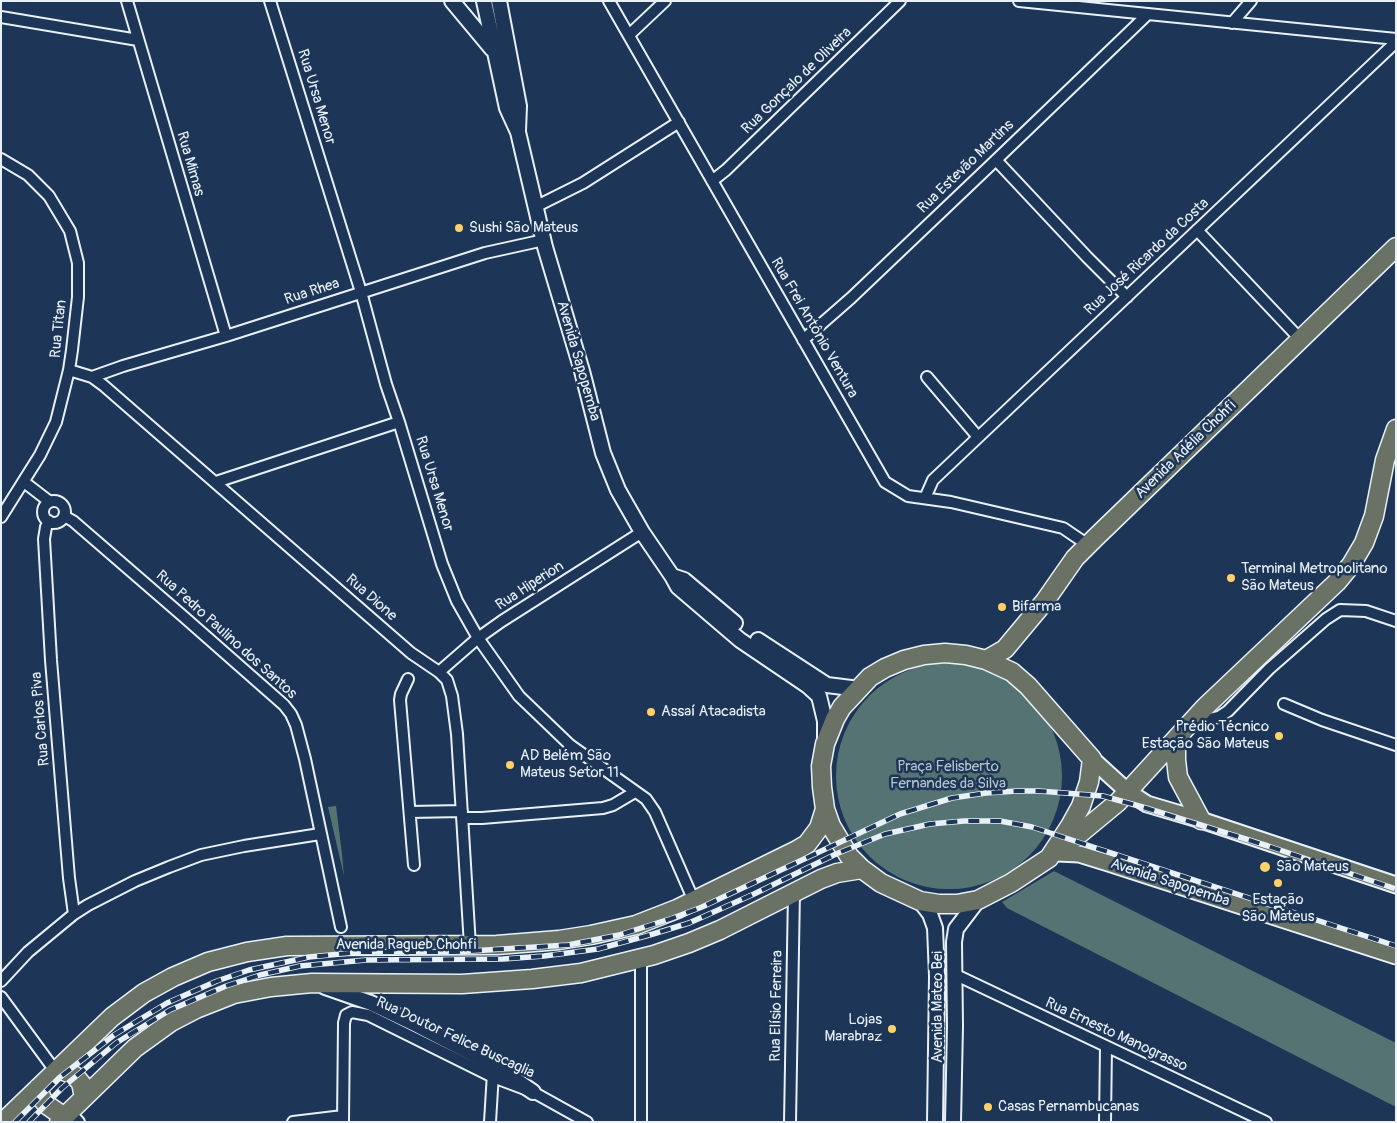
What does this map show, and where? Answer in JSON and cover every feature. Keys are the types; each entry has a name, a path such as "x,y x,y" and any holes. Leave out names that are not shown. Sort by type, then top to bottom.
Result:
{"highway":[{"name":"Avenida Adélia Chohfi","path":"986,660 1005,649 1045,601 1075,558 1396,247"},
{"path":"1053,855 1081,806 1089,782 1092,759 1028,686 1012,672 986,660 959,654 924,655 884,668 870,677 842,707 830,731 822,766 822,788 825,809 839,841 862,869 881,884 920,901 957,904 978,900 1010,883 1053,855 1103,816 1211,701 1337,582 1351,565 1364,543 1374,516 1385,460 1396,429"},
{"path":"1176,740 1178,777 1200,820"},
{"name":"Avenida Ragueb Chohfi","path":"3,1122 112,1017 144,993 173,977 208,962 247,952 286,946 497,945 559,940 636,925 694,901 807,844 819,828 825,809"},
{"path":"38,1088 42,1099 47,1105 68,1117 84,1097 134,1048 171,1022 196,1009 234,994 271,987 312,983 462,984 581,973 640,959 720,930 794,892 837,873 862,869"},
{"path":"58,1070 75,1076 80,1083 84,1097"}],"main road":[{"path":"452,1 495,52"},
{"name":"Avenida Sapopemba","path":"484,1 507,108 518,132 544,240 605,458 618,490 642,532 678,587 740,640 808,686 819,696 825,721 826,744"},
{"name":"Avenida Sapopemba","path":"499,1 519,106 518,132"},
{"name":"Avenida Sapopemba","path":"672,576 684,580 747,632 814,678 827,684 859,689"},
{"path":"1092,759 1128,791 1147,804 1396,885"},
{"name":"Avenida Sapopemba","path":"1053,855 1079,854 1396,956"},
{"name":"Avenida Mateo Bei","path":"953,1122 954,942 956,928 978,900"},
{"name":"Avenida Mateo Bei","path":"920,901 930,914 935,928 937,976 935,1122"},
{"name":"Rua Doutor Felice Buscaglia","path":"312,983 371,1003 533,1092"}],"street":[{"name":"Rua Mimas","path":"127,1 226,336"},
{"name":"Rua Ursa Menor","path":"270,1 361,292 386,384 400,422 442,564 457,601 478,638 519,696 570,745 646,799 655,812 694,901"},
{"name":"Rua Frei Antônio Ventura","path":"609,1 885,482 908,496 951,502 1062,528 1088,545"},
{"path":"629,35 665,1"},
{"name":"Rua Gonçalo de Oliveira","path":"712,181 726,170 900,1"},
{"path":"1019,1 1075,4 1148,14 1396,40"},
{"path":"1232,23 1251,1"},
{"name":"Rua Estevão Martins","path":"803,340 858,291 1148,14"},
{"path":"1,16 138,40"},
{"name":"Rua José Ricardo da Costa","path":"925,498 933,480 1396,40"},
{"path":"535,207 583,183 679,122"},
{"name":"Rua Titan","path":"1,159 13,165 38,184 53,201 70,231 78,263 78,297 69,370 60,405 49,438 1,517"},
{"path":"996,160 1127,297"},
{"path":"1197,230 1300,339"},
{"name":"Rua Rhea","path":"92,377 485,253 544,240"},
{"name":"Rua Dione","path":"69,370 92,377 103,384 411,653 439,672 447,680 452,696 457,734 470,946"},
{"path":"927,377 978,437"},
{"path":"216,482 400,422"},
{"name":"Rua Pedro Paulino dos Santos","path":"24,482 50,502 60,503 64,509 64,516 73,521 284,705 291,714 296,725 305,759 341,927"},
{"path":"50,502 45,506 43,513 49,522 56,522 64,516"},
{"name":"Rua Carlos Piva","path":"49,522 44,539 51,660 69,878 74,914"},
{"name":"Rua Hiperion","path":"439,672 478,638 642,532"},
{"path":"1190,723 1219,717 1228,711 1297,644 1326,619 1340,610 1366,611 1396,621"},
{"path":"408,679 400,700 414,864"},
{"path":"1284,704 1322,720 1396,745"},
{"path":"410,812 462,814 482,818 603,808 636,792"},
{"path":"1,981 28,952 74,914 135,882 170,866 202,856 244,846 320,834"},
{"name":"Rua Elísio Ferreira","path":"790,1122 794,892"},
{"path":"640,959 641,1122"},
{"name":"Rua Ernesto Manograsso","path":"954,974 1255,1119 1266,1122"},
{"path":"1,997 58,1070"},
{"name":"Rua Doutor Felice Buscaglia","path":"342,1119 344,1027 346,1015 352,1012 368,1015 494,1071"},
{"path":"1105,1122 1106,1047"},
{"path":"490,1122 494,1071"},
{"name":"Rua Doutor Felice Buscaglia","path":"533,1092 587,1122"},
{"path":"293,1122 342,1119"}],"green space":[{"name":"Praça Felisberto Fernandes da Silva","path":"938,663 960,663 992,671 1012,682 1029,696 1043,713 1054,733 1060,754 1062,776 1060,798 1054,819 1043,839 1029,856 1012,870 992,881 960,889 938,889 906,881 896,876 877,863 862,848 844,819 836,787 836,765 844,733 849,723 862,704 877,689 906,671"},
{"path":"336,806 342,854 344,876 328,807"},
{"path":"1054,871 1396,1043 1396,1107 1007,908 1002,902"}],"railway":[{"path":"15,1122 59,1078 114,1035 167,1003 217,981 249,970 309,957 361,952 454,952 568,945 619,935 702,907 900,814 952,798 1017,791 1103,796 1268,846 1396,889"},
{"path":"29,1122 62,1088 116,1043 170,1010 226,986 260,975 300,966 366,960 503,959 598,949 689,923 836,854 885,834 930,824 964,821 1000,821 1032,827 1396,946"}],"place":[{"name":"Sushi São Mateus","path":"459,228"},
{"name":"Terminal Metropolitano São Mateus","path":"1231,578"},
{"name":"Bifarma","path":"1002,607"},
{"name":"Assaí Atacadista","path":"651,712"},
{"name":"Prédio Técnico Estação São Mateus","path":"1279,736"},
{"name":"AD Belém São Mateus Setor 11","path":"510,765"},
{"name":"São Mateus","path":"1265,867"},
{"name":"Estação São Mateus","path":"1278,883"},
{"name":"Lojas Marabraz","path":"892,1029"},
{"name":"Casas Pernambucanas","path":"988,1107"}]}
